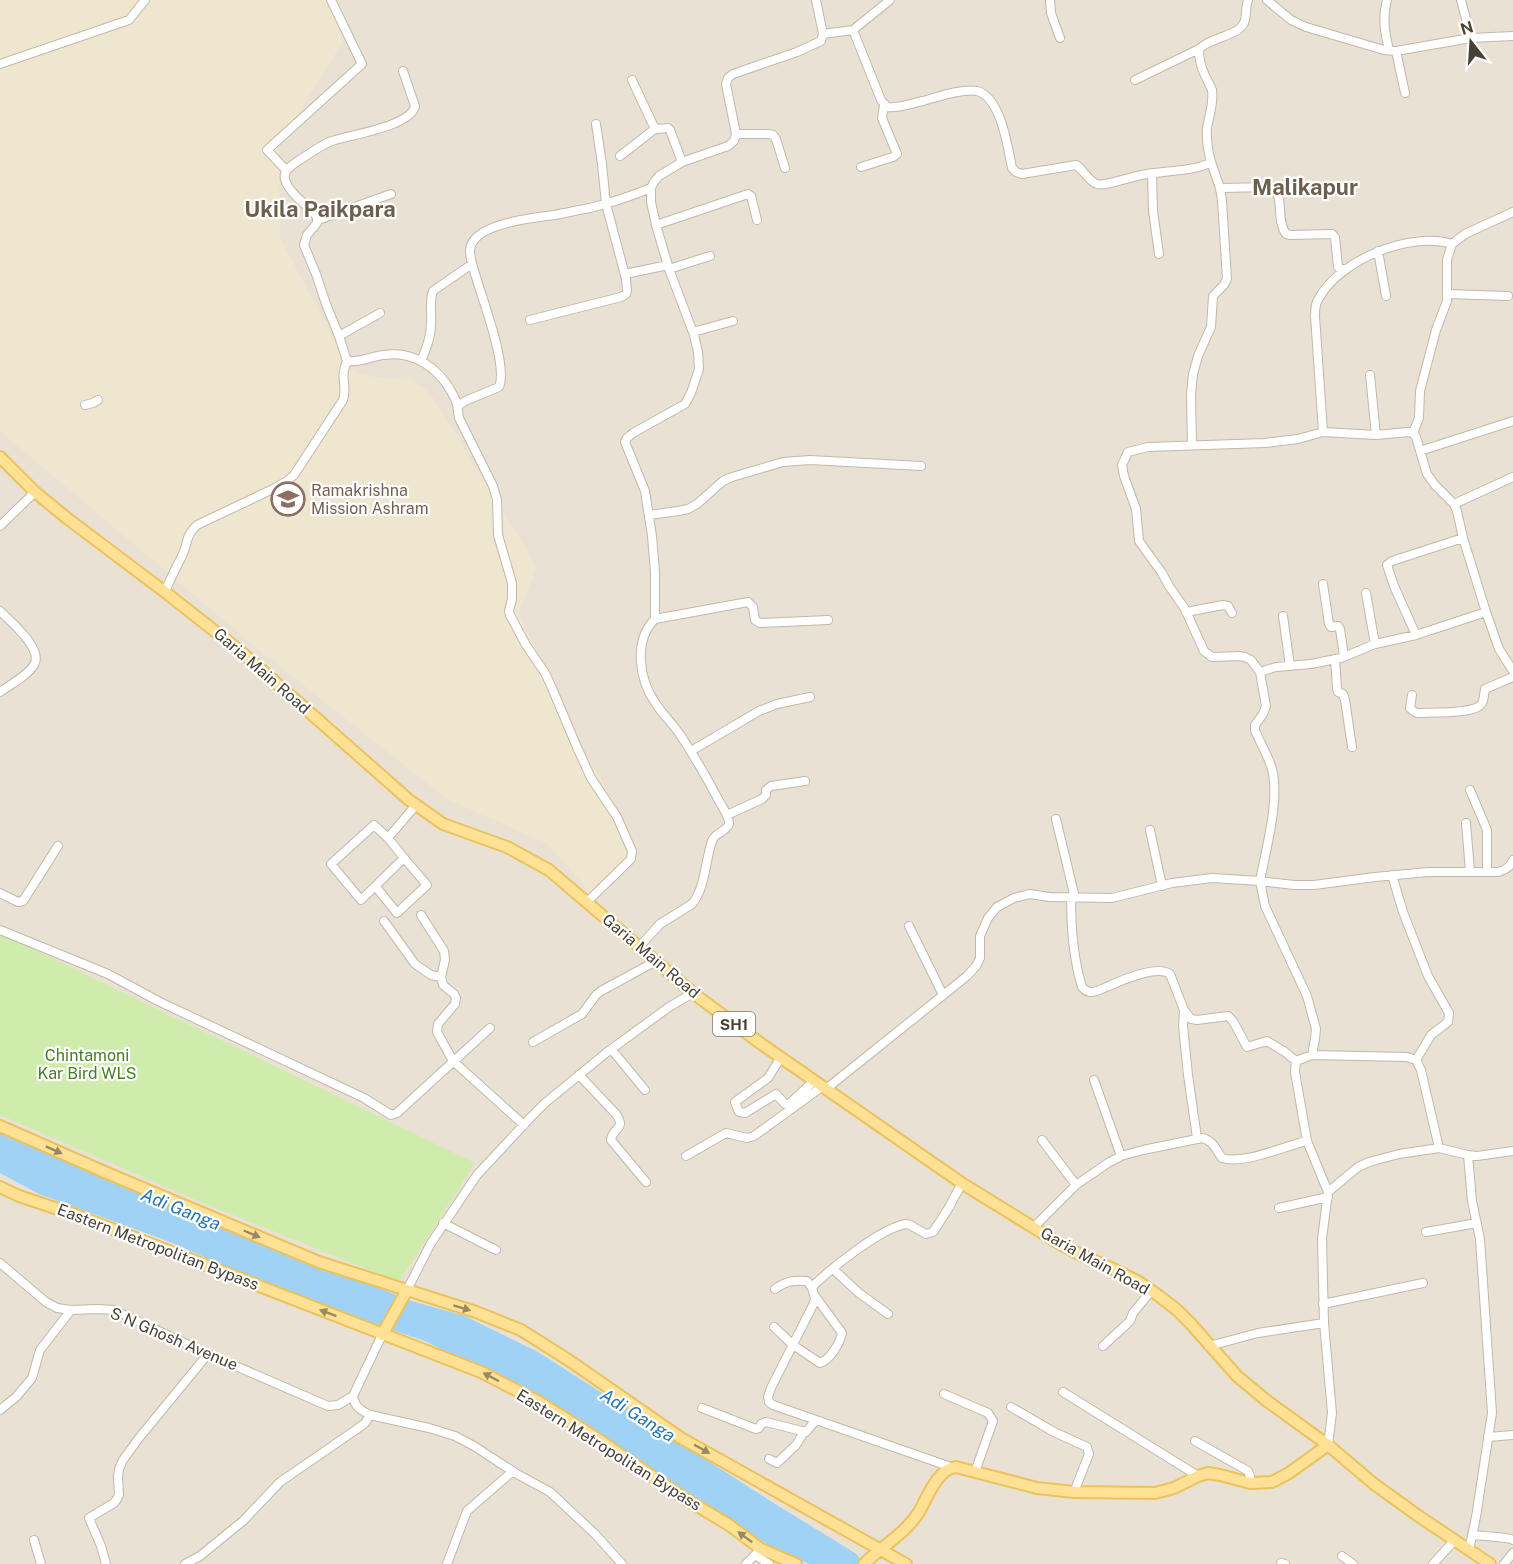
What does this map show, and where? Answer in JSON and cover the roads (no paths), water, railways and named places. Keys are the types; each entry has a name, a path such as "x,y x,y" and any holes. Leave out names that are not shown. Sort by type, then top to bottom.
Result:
{"main road":[{"name":"Garia Main Road","path":"0,457 35,492 99,544 240,651 416,805 443,824 507,848 549,870 693,993 781,1058 962,1183 1068,1248 1139,1282 1177,1310 1237,1376 1275,1407 1328,1445 1374,1484 1490,1564"},
{"path":"0,1126 319,1262 476,1312 520,1330 570,1361 681,1438 906,1564"},
{"name":"Eastern Metropolitan Bypass","path":"0,1187 482,1372 539,1402 593,1436 684,1498 729,1525 758,1552 796,1564"},
{"path":"382,1335 407,1290"},
{"path":"866,1563 912,1522 936,1482 944,1471 951,1467 1037,1488 1074,1492 1155,1493 1174,1488 1208,1473 1250,1483 1272,1482 1289,1473 1328,1445"}],"street":[{"path":"0,64 129,20 145,0"},
{"path":"286,170 267,150 362,64 331,0"},
{"path":"458,406 499,387 501,382 496,344 472,264 470,249 473,240 499,225 518,219 564,213 632,196 651,188 659,176 682,162 728,146 734,141 736,134 726,84 728,78 733,74 797,52 821,41 823,34 816,0"},
{"path":"823,34 853,30 890,0"},
{"path":"1050,0 1051,13 1060,38"},
{"path":"1135,80 1242,27 1248,0"},
{"path":"1268,0 1291,20 1306,27 1384,50 1392,51 1471,38 1513,36"},
{"path":"1386,0 1383,23 1406,93"},
{"path":"1461,0 1471,38"},
{"path":"853,30 884,105 882,118 897,154 861,167"},
{"path":"1192,445 1193,374 1211,327 1213,296 1227,279 1222,201 1207,141 1212,93 1203,72 1199,49"},
{"path":"318,220 288,186 286,170 330,142 376,130 410,116 415,106 403,71"},
{"path":"632,80 656,128"},
{"path":"884,105 893,108 966,91 975,91 986,96 1004,128 1012,168 1022,174 1076,165 1094,182 1101,185 1152,173 1199,167 1211,162"},
{"path":"530,321 626,294 625,274 606,204 596,124"},
{"path":"620,156 656,128 666,128 670,130 682,162"},
{"path":"736,134 773,135 785,168"},
{"path":"1152,173 1153,212 1159,254"},
{"path":"1220,188 1274,187 1286,234 1291,236 1332,234 1335,237 1337,266 1345,270"},
{"path":"651,188 651,202 656,225 668,267 693,332 699,369 687,401 633,433 625,442 645,491 655,572 655,619"},
{"path":"165,592 183,554 190,532 197,525 273,489 294,475 343,400 345,394 343,374 347,361 304,245 306,235 318,220 391,194"},
{"path":"656,225 748,194 752,198 757,220"},
{"path":"1413,433 1419,418 1420,391 1448,294 1447,260 1452,244 1465,234 1513,212"},
{"path":"1323,432 1315,316 1318,298 1345,270 1378,251 1414,242 1438,241 1452,244"},
{"path":"1378,251 1386,296"},
{"path":"625,274 668,267 710,256"},
{"path":"421,361 432,325 430,304 433,291 472,264"},
{"path":"1448,294 1508,296"},
{"path":"339,336 380,313"},
{"path":"693,332 734,321"},
{"path":"347,361 354,362 387,354 412,356 442,377 458,406 459,418 493,486 497,501 498,535 512,583 510,615 549,680 582,761 617,817 632,851 631,859 587,902"},
{"path":"1370,375 1376,435"},
{"path":"85,405 98,399"},
{"path":"1420,451 1513,421"},
{"path":"1312,1055 1316,1029 1307,996 1265,906 1260,881 1274,806 1274,782 1268,760 1255,730 1266,706 1260,672 1251,660 1245,657 1212,657 1206,654 1186,612 1139,541 1136,509 1122,465 1128,452 1148,447 1265,443 1298,439 1323,432 1376,435 1413,433 1430,480 1454,504 1499,649 1513,671"},
{"path":"649,515 688,509 723,481 783,462 810,460 921,466"},
{"path":"1454,504 1513,477"},
{"path":"0,526 35,492"},
{"path":"1416,635 1387,565 1392,561 1463,538"},
{"path":"1323,584 1329,624 1331,627 1340,628 1344,657"},
{"path":"1366,593 1375,644"},
{"path":"639,947 660,924 695,901 712,840 729,824 727,815 691,751 654,702 645,681 640,651 648,626 655,619 748,602 753,607 755,620 760,623 828,620"},
{"path":"1186,612 1223,604 1228,606 1232,613"},
{"path":"0,611 28,640 35,649 37,657 35,664 27,673 0,692"},
{"path":"1260,672 1276,667 1311,664 1344,657 1375,644 1416,635 1486,612"},
{"path":"1283,616 1290,666"},
{"path":"1335,659 1337,689 1343,694 1345,700 1352,747"},
{"path":"1412,695 1410,708 1417,713 1471,711 1483,702 1485,689 1513,677"},
{"path":"691,751 759,711 777,704 810,697"},
{"path":"727,815 762,799 768,788 805,781"},
{"path":"1470,790 1487,830 1487,872"},
{"path":"388,838 416,805"},
{"path":"1056,819 1073,898 1071,922 1074,958 1084,990 1096,991 1130,977 1162,970 1170,974 1184,1010 1191,1019 1228,1016 1233,1020 1247,1047 1267,1041 1296,1061"},
{"path":"1466,823 1470,872"},
{"path":"376,887 397,913 426,887 426,884 388,838 374,825 331,864 361,900 404,858"},
{"path":"1150,830 1162,886"},
{"path":"0,893 18,902 23,901 58,846"},
{"path":"686,1156 726,1133 747,1138 754,1136 943,995 976,966 980,958 980,936 988,918 997,906 1014,898 1030,894 1049,897 1112,898 1184,881 1212,878 1314,885 1440,871 1498,872 1512,864 1513,860"},
{"path":"1392,875 1403,912 1428,976 1449,1012 1448,1022 1431,1035 1416,1060"},
{"path":"421,915 444,951 445,960 441,977 443,985 456,998 455,1004 438,1024 437,1032 453,1061 524,1125"},
{"path":"384,921 416,964 431,975 441,977"},
{"path":"909,926 943,995"},
{"path":"0,930 108,974 160,1002 364,1098 391,1115 397,1113 490,1028"},
{"path":"533,1042 582,1014 601,991 656,961"},
{"path":"407,1290 443,1223 477,1175 524,1125 579,1075 669,1007 693,993"},
{"path":"1184,1010 1188,1075 1197,1138"},
{"path":"612,1050 645,1090"},
{"path":"1296,1061 1312,1055 1407,1057 1416,1060 1423,1078 1439,1148"},
{"path":"781,1058 768,1078 735,1102 739,1112 744,1113 776,1094 785,1104 789,1104 821,1085"},
{"path":"1296,1061 1295,1072 1307,1141 1328,1194 1322,1239 1323,1323 1332,1413 1328,1445"},
{"path":"579,1075 620,1120 620,1127 611,1136 611,1140 646,1182"},
{"path":"1094,1080 1121,1156"},
{"path":"1034,1227 1076,1185 1121,1156 1197,1138 1211,1142 1222,1158 1235,1160 1307,1141"},
{"path":"1042,1140 1076,1185"},
{"path":"1279,1208 1328,1194 1358,1167 1399,1154 1439,1148 1478,1156 1513,1151"},
{"path":"1468,1155 1472,1201 1480,1239 1492,1413 1469,1550"},
{"path":"951,1467 773,1405 769,1402 768,1397 814,1303 813,1290 821,1278 875,1237 901,1225 910,1225 926,1234 933,1233 962,1183"},
{"path":"443,1223 496,1250"},
{"path":"1426,1232 1477,1223"},
{"name":"S N Ghosh Avenue","path":"0,1263 46,1302 57,1308 114,1310 328,1406 338,1405 354,1396"},
{"path":"833,1269 859,1293 888,1314"},
{"path":"774,1327 793,1346 819,1363 827,1359 842,1337 842,1333 807,1281 785,1281 775,1289"},
{"path":"1323,1304 1423,1282"},
{"path":"1103,1346 1130,1321 1133,1313 1151,1291"},
{"path":"0,1410 16,1397 32,1378 40,1350 71,1310"},
{"path":"1209,1346 1258,1333 1323,1323"},
{"path":"382,1335 354,1396 357,1407 370,1415 429,1428 455,1436 474,1446 559,1499 622,1564"},
{"path":"106,1564 89,1518 114,1503 120,1495 118,1477 123,1460 208,1354"},
{"path":"1063,1392 1198,1476"},
{"path":"944,1394 988,1413 993,1421 975,1472"},
{"path":"1011,1407 1054,1432 1087,1447 1089,1454 1074,1492"},
{"path":"702,1408 756,1429 766,1422 804,1432"},
{"path":"185,1564 200,1556 243,1521 280,1482 357,1429 370,1415"},
{"path":"770,1459 777,1463 796,1445 804,1432 808,1431 816,1420"},
{"path":"1488,1437 1513,1435"},
{"path":"1195,1441 1248,1471 1250,1483"},
{"path":"447,1564 467,1511 513,1471"},
{"path":"1472,1535 1506,1537 1513,1540"},
{"path":"34,1540 41,1564"},
{"path":"1433,1564 1454,1541"},
{"path":"746,1564 758,1552 769,1564"},
{"path":"1504,1564 1513,1553"},
{"path":"1342,1556 1353,1564"}],"water":[{"name":"Adi Ganga","path":"0,1131 408,1300 465,1316 538,1352 855,1553 866,1564 809,1564 777,1550 679,1489 554,1405 425,1341 309,1302 165,1240 39,1194 0,1173"}],"place":[{"name":"Ramakrishna Mission Ashram","path":"288,499"}],"district":[{"name":"Malikapur","path":"1305,187"},
{"name":"Ukila Paikpara","path":"320,209"}],"park label":[{"name":"Chintamoni Kar Bird WLS","path":"87,1064"}]}
